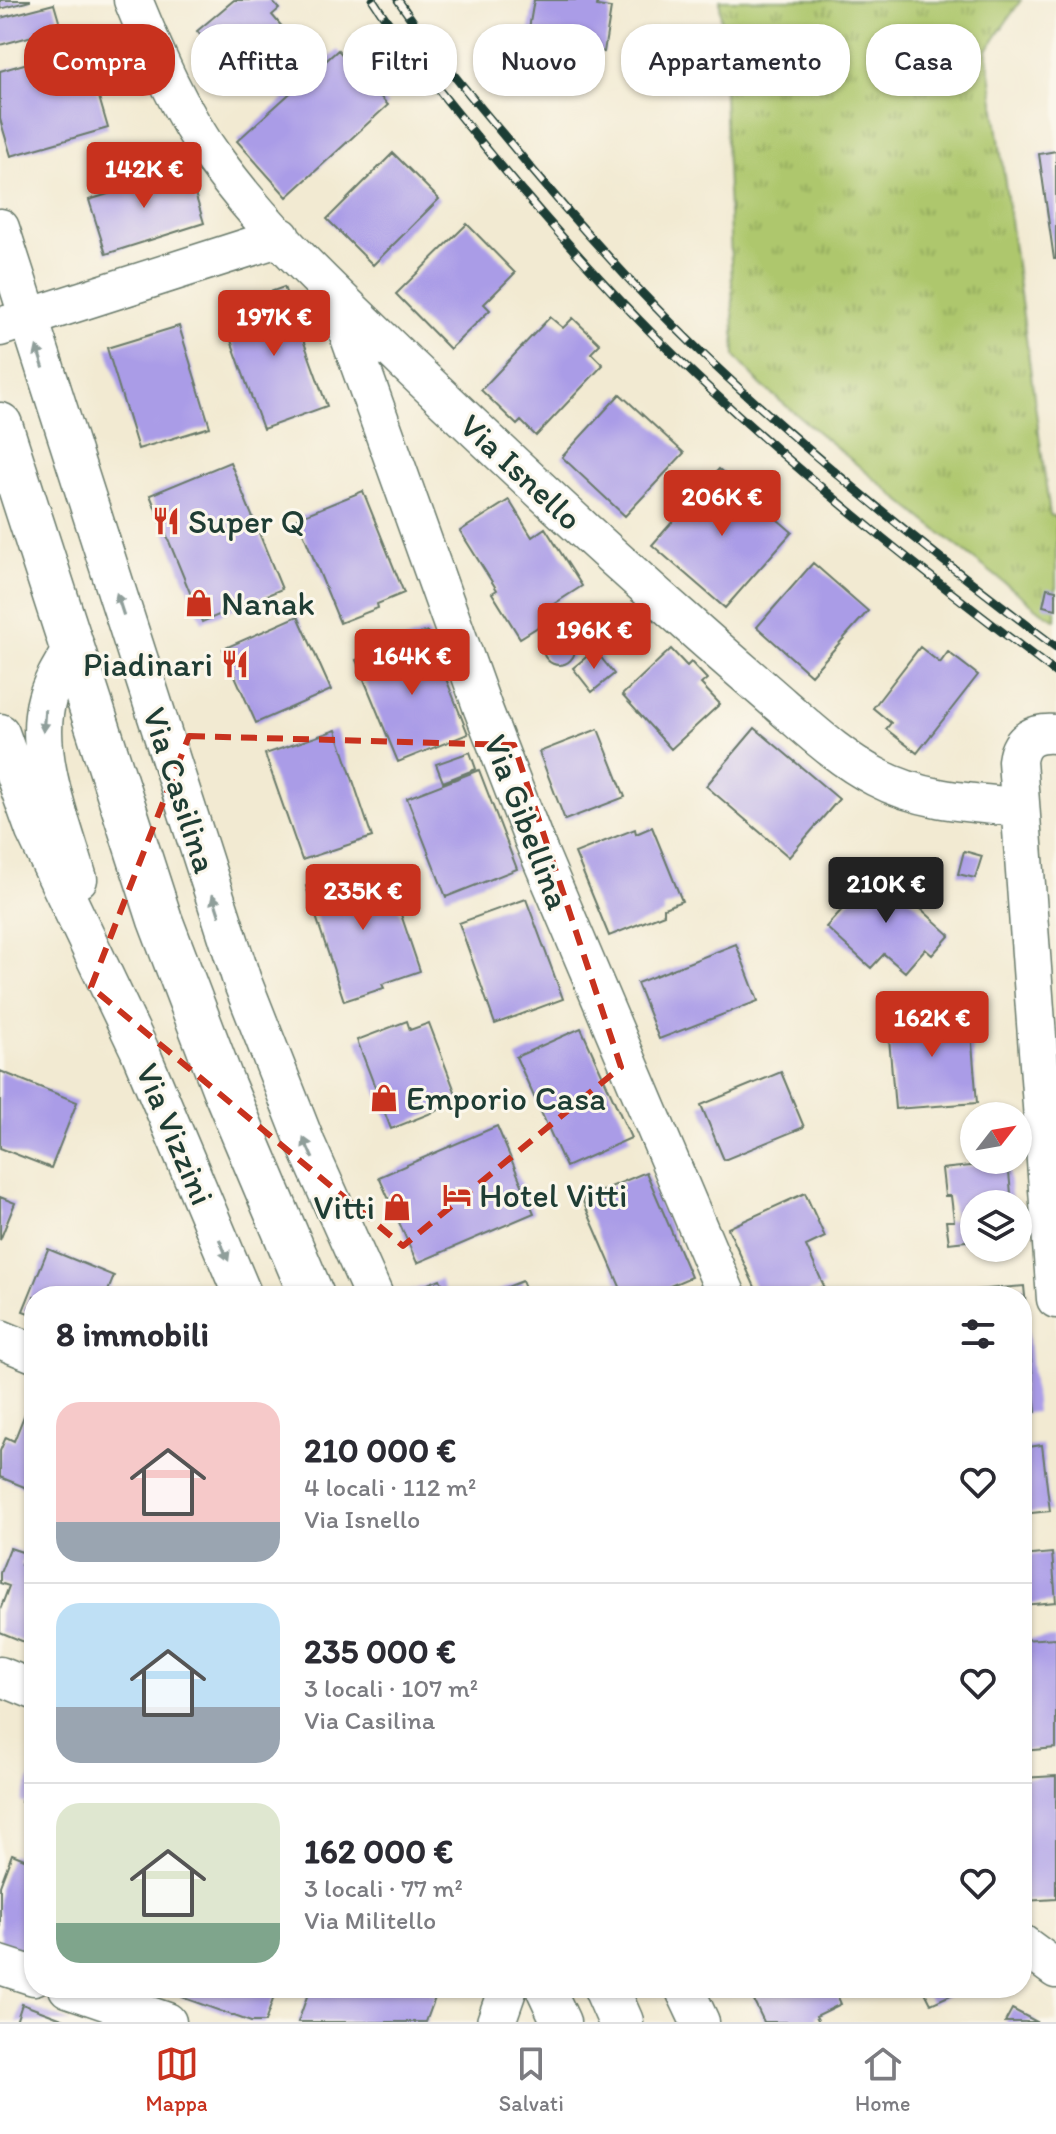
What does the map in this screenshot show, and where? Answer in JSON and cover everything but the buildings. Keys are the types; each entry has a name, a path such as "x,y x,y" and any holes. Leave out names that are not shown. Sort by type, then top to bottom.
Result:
{"main road":[{"name":"Via Casilina","path":"0,425 120,801 189,997 308,1286"},
{"path":"610,1998 621,2022"}],"street":[{"name":"Via Isnello","path":"133,0 162,71 193,128 238,190 334,293 597,543 842,756 879,779 925,796 1020,807"},
{"name":"Via Casilina","path":"0,228 14,323 242,981 306,1144 370,1286"},
{"path":"14,323 281,237"},
{"name":"Via Gibellina","path":"334,293 529,828 723,1286"},
{"name":"Via Vizzini","path":"72,649 46,701 43,737 50,780 104,972"},
{"name":"Via Vizzini","path":"0,733 35,831 139,1049 239,1286"},
{"path":"1039,740 1017,761 1056,1299"},
{"path":"0,1339 24,1349"},
{"path":"0,1676 24,1686"},
{"path":"1032,1951 1056,1969"},
{"path":"0,1965 24,1973"},
{"path":"97,1998 167,2022"},
{"path":"496,2022 504,1998"},
{"path":"550,1998 561,2022"},
{"path":"689,1998 700,2022"}],"highlighted area":[{"path":"189,736 514,745 621,1067 403,1246 91,987"}],"green space":[{"path":"720,0 1021,0 987,50 1050,515 1056,517 1056,620 924,520 761,385 735,356 724,96 850,96 850,24 721,24"}],"railway":[{"path":"373,0 429,78 515,183 590,268 669,350 827,492 1056,673"},
{"path":"398,0 450,70 555,196 630,281 683,335 836,473 1056,647"}],"place":[{"name":"Super Q","path":"166,521"},
{"name":"Nanak","path":"199,603"},
{"name":"Piadinari","path":"235,664"},
{"name":"Emporio Casa","path":"384,1098"},
{"name":"Hotel Vitti","path":"457,1195"},
{"name":"Vitti","path":"397,1207"}]}
